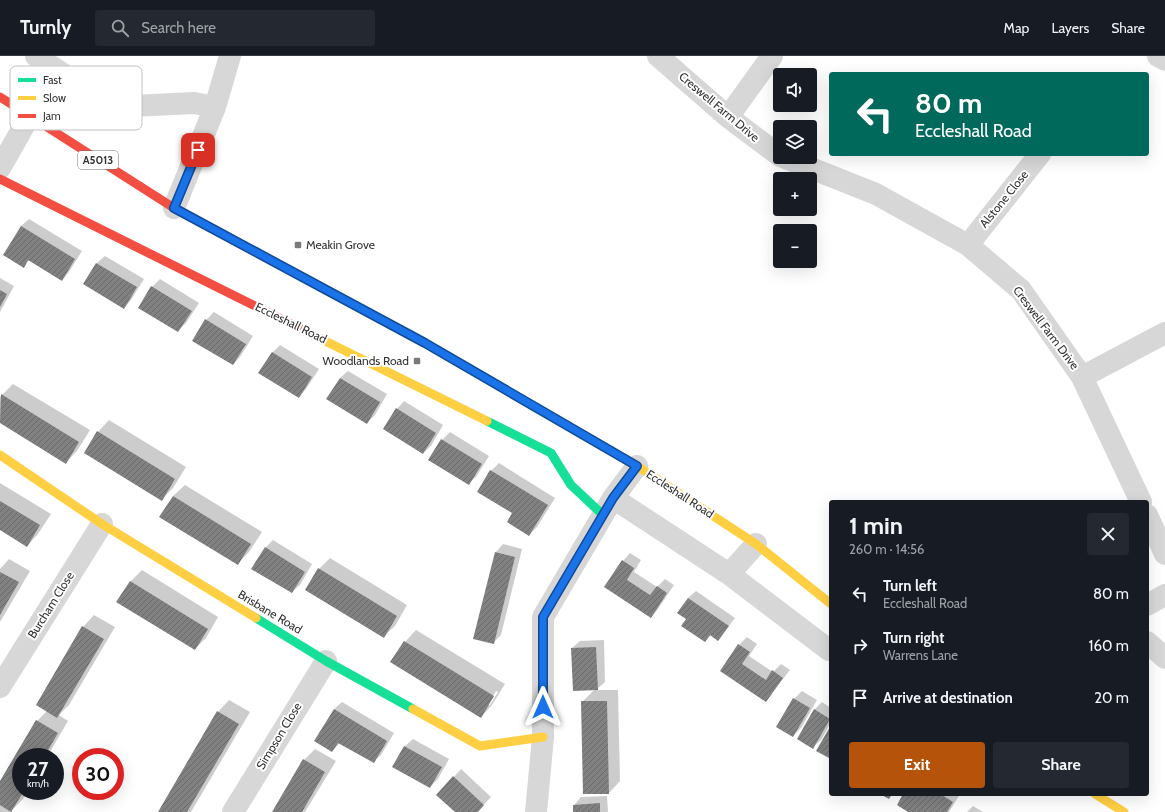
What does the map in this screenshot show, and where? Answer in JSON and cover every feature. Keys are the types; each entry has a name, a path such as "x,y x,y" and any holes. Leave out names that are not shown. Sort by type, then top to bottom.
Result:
{"street":[{"path":"36,56 51,66"},
{"path":"174,208 215,107 230,56"},
{"name":"Creswell Farm Drive","path":"658,56 728,117 773,151"},
{"path":"728,117 772,56"},
{"path":"1158,56 1165,60"},
{"name":"Eccleshall Road","path":"0,97 10,104"},
{"path":"142,106 194,103 215,107"},
{"path":"0,168 22,130"},
{"name":"Eccleshall Road","path":"50,130 174,208 425,343 637,466 756,544 829,602"},
{"name":"Alstone Close","path":"968,245 1038,156"},
{"name":"Creswell Farm Drive","path":"801,164 876,194 968,245 1021,290 1082,377 1140,500"},
{"name":"Eccleshall Road","path":"0,179 552,453 571,485 729,574 829,650"},
{"path":"1082,377 1165,333"},
{"name":"Brisbane Road","path":"0,455 102,524 326,661 480,746 543,737"},
{"path":"536,812 543,737 543,617 608,506 637,466"},
{"path":"1149,519 1165,554"},
{"name":"Burcham Close","path":"0,687 102,524"},
{"path":"729,574 756,544"},
{"path":"1149,605 1165,595"},
{"path":"1149,644 1165,658"},
{"name":"Simpson Close","path":"233,812 326,661"},
{"path":"1099,796 1124,812"}],"building":[{"path":"21,226 75,259 62,281 28,260 24,268 3,255"},
{"path":"96,263 137,287 124,309 83,284"},
{"path":"151,286 192,311 178,332 138,308"},
{"path":"0,290 7,294 0,307"},
{"path":"205,319 246,344 233,365 192,341"},
{"path":"272,352 312,377 299,398 258,373"},
{"path":"340,378 380,402 367,424 326,399"},
{"path":"1,394 79,442 66,464 0,423"},
{"path":"396,408 436,433 423,454 383,429"},
{"path":"97,431 175,479 162,501 84,453"},
{"path":"441,439 482,464 469,485 428,460"},
{"path":"490,470 548,505 529,536 507,522 512,513 477,492"},
{"path":"173,496 251,544 238,565 159,517"},
{"path":"0,501 40,525 27,547 0,530"},
{"path":"265,547 305,572 292,593 251,569"},
{"path":"495,552 515,557 494,644 473,639"},
{"path":"622,560 634,568 627,580 650,595 657,586 667,593 651,618 604,587"},
{"path":"318,568 397,616 384,638 305,590"},
{"path":"0,572 19,582 0,615"},
{"path":"130,581 208,629 195,650 116,602"},
{"path":"688,598 729,626 718,641 710,635 705,642 681,626 686,619 677,613"},
{"path":"82,626 104,639 57,718 36,705"},
{"path":"404,641 494,696 481,718 390,662"},
{"path":"738,644 750,652 742,664 766,680 772,670 783,678 766,702 720,671"},
{"path":"596,647 598,690 573,691 571,648"},
{"path":"793,698 810,708 793,737 776,727"},
{"path":"581,701 607,701 609,794 583,794"},
{"path":"334,709 387,741 374,763 338,743 332,752 314,741"},
{"path":"814,709 829,718 813,749 797,739"},
{"path":"217,711 239,724 187,812 158,812"},
{"path":"36,720 58,733 49,748 19,748"},
{"path":"829,728 829,758 816,751"},
{"path":"404,746 442,767 430,788 392,767"},
{"path":"303,759 325,772 302,812 272,812"},
{"path":"12,761 12,800 18,800 11,812 0,805 0,781"},
{"path":"453,776 484,805 478,812 455,812 436,795"},
{"path":"884,796 891,796 889,799"},
{"path":"902,796 943,796 953,802 947,812 908,812 897,805"},
{"path":"600,803 600,812 573,812 573,805"}],"traffic: fast":[{"path":"278,264 425,343 544,412"},
{"path":"487,421 551,453 571,485 603,515"},
{"path":"256,618 326,661 413,709"}],"traffic: slow":[{"path":"313,335 487,421"},
{"path":"544,412 637,466 756,544 829,602"},
{"path":"0,455 102,524 256,618"},
{"path":"413,709 480,746 543,737"},
{"path":"1098,796 1124,812"}],"traffic: jam":[{"path":"0,97 10,103"},
{"path":"52,130 174,208 278,264"},
{"path":"0,179 313,335"}],"place":[{"name":"Meakin Grove","path":"298,245"},
{"name":"Woodlands Road","path":"417,361"}],"route":[{"path":"198,150 174,208 425,343 637,466 613,498 543,617 543,707"}]}
